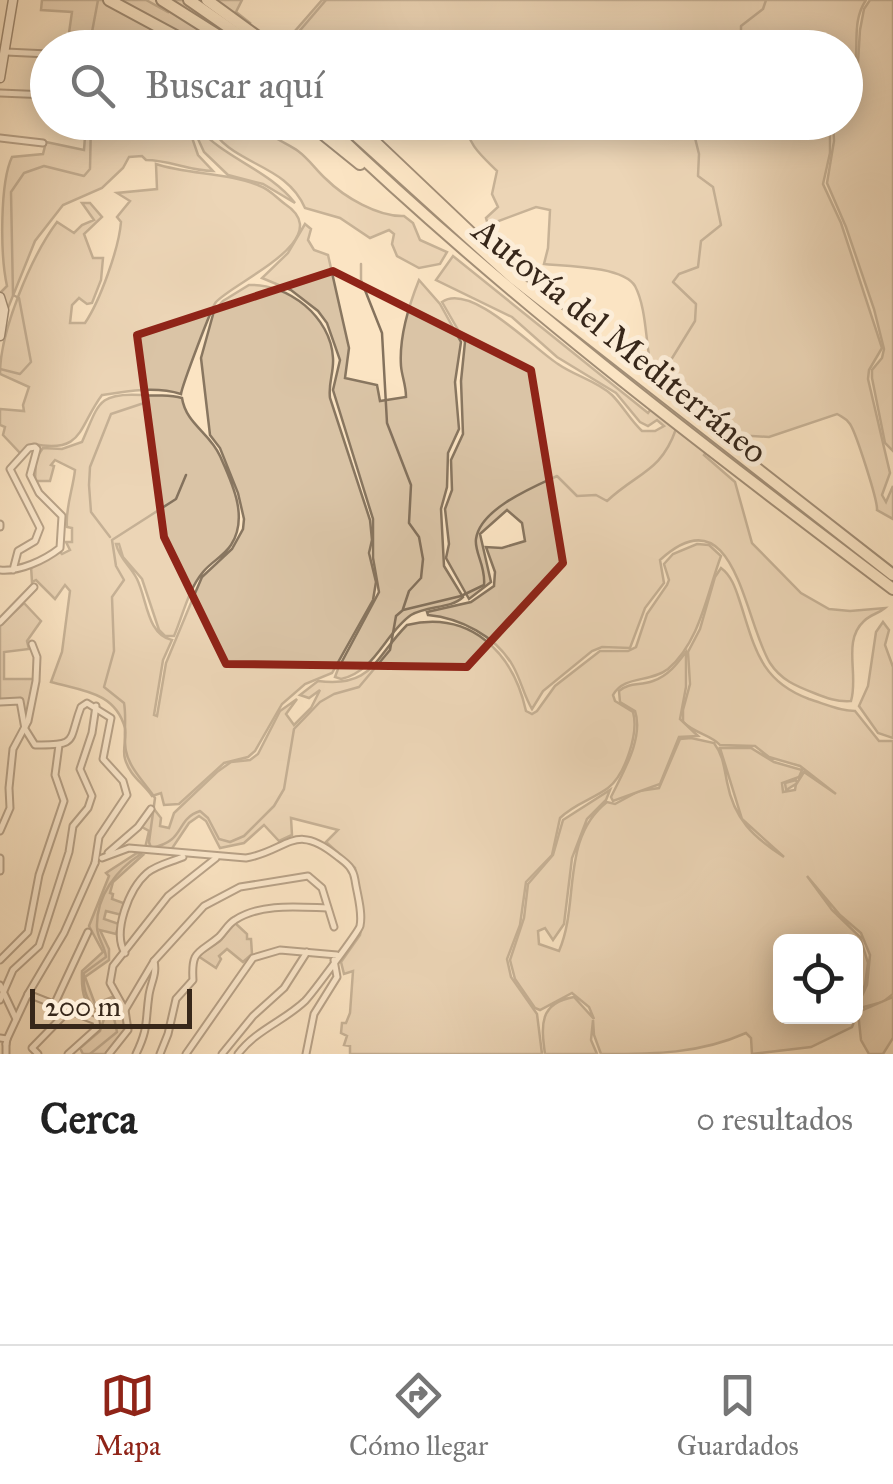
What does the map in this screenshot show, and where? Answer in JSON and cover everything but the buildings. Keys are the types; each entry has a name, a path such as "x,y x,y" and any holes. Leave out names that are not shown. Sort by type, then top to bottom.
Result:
{"highway":[{"path":"109,0 166,30"},
{"path":"189,0 232,30"},
{"path":"206,0 248,30"},
{"path":"167,3 210,30"},
{"path":"330,140 356,162 374,170"},
{"name":"Autovía del Mediterráneo","path":"343,140 495,278 653,407 893,589"},
{"name":"Autovía del Mediterráneo","path":"361,140 513,278 893,575"},
{"path":"373,140 505,263 513,278"}],"street":[{"path":"0,78 13,0"},
{"path":"5,52 30,53"},
{"path":"0,94 30,95"},
{"path":"0,138 43,143"},
{"path":"0,297 0,336"},
{"path":"0,570 13,570 54,553 62,539 62,516 39,493 30,475 35,446 10,469 40,528 36,541 18,551 13,570"},
{"path":"0,622 34,587"},
{"path":"0,831 10,808 8,788 14,749 25,729 37,664 32,644"},
{"path":"0,702 20,701 25,729 35,745 59,745 75,735 81,707 96,706 111,718 104,759 128,790 126,799 99,837 95,862 64,933 3,1041 6,1054"},
{"path":"2,998 14,970 39,946 74,826 92,796 80,769 92,734 96,706"},
{"path":"0,960 28,932 39,875 64,801 55,775 59,745"},
{"path":"102,858 138,827 151,809"},
{"path":"95,862 129,848 186,855 257,856 289,839 303,838 324,845 350,866 360,924 356,936 335,958 306,1000 252,1038 238,1054"},
{"path":"125,953 119,944 119,933 137,884 152,869 186,855"},
{"path":"109,1054 128,1030 125,1010 110,983 114,966 168,896 218,856"},
{"path":"0,858 0,871"},
{"path":"125,1010 154,961 204,906 240,888 308,876 322,888 334,927"},
{"path":"160,1054 176,999 193,980 192,962 200,948 247,914 281,907 328,908"},
{"path":"54,1004 88,932"},
{"path":"186,1054 252,958 266,952 307,952 335,958"},
{"path":"222,1054 252,1016 284,988 307,952"},
{"path":"306,1054 314,1014 337,976 335,958"},
{"path":"136,1054 149,1021 150,992 157,968 154,961"},
{"path":"0,985 2,998 17,1020"},
{"path":"28,994 94,1019 98,1026 68,1054"},
{"path":"38,1054 32,1048 69,1010"}],"highlighted area":[{"path":"333,271 531,370 563,563 467,667 226,664 164,537 137,335"}],"shaded area":[{"path":"42,0 146,0 168,12 175,0 242,0 236,12 250,23 245,30 69,30 72,12 41,10"},
{"path":"322,0 866,0 857,30 296,30"},
{"path":"870,0 893,0 893,451 885,443 872,378 872,370 884,349 846,227 827,183 834,140 863,140 860,30"},
{"path":"85,140 193,140 198,155 213,171 146,160 142,156 129,157 102,188 63,205 35,241 6,313 0,293 7,286 2,219 12,157 43,154 46,142 84,150"},
{"path":"199,140 210,140 273,182 295,203 263,184 228,175 204,152"},
{"path":"221,140 279,140 302,154 342,193 362,205 404,216 413,223 420,240 447,252 440,264 419,268 397,256 392,244 394,234 389,230 370,238 340,218 305,208 284,181"},
{"path":"471,140 830,140 823,184 841,223 882,348 868,379 890,473 882,495 886,502 893,486 893,519 877,510 853,430 837,414 769,437 720,434 704,455 735,482 752,543 801,593 829,609 885,608 857,629 852,648 851,701 807,690 774,669 733,570 721,551 705,541 685,543 660,560 664,583 645,608 630,648 602,647 592,651 543,691 532,709 513,666 497,646 464,625 428,615 427,612 471,602 494,586 495,572 486,547 502,548 525,541 522,523 507,510 480,534 491,582 469,599 446,558 449,544 445,509 452,490 451,460 463,434 461,381 465,342 442,302 454,298 485,309 558,364 606,390 642,431 664,426 657,420 648,426 640,422 616,393 557,357 512,317 436,280 453,256 648,413 664,392 652,368 635,286 619,274 544,264 550,210 536,207 488,225 486,218 498,207 492,194 497,171"},
{"path":"156,164 263,187 298,217 299,231 277,258 216,302 181,394 152,390 102,395 71,441 50,446 33,444 21,454 3,435 0,409 24,411 29,387 0,374 5,337 28,274 57,222 74,233 94,220 82,203 90,203 102,217 84,234 93,258 103,258 101,280 92,303 79,298 72,305 70,323 85,323 113,260 121,222 117,217 130,201 117,193 157,189"},
{"path":"305,224 311,229 308,240 314,250 328,255 349,348 345,378 377,385 380,401 406,397 402,344 419,280 440,304 461,342 455,382 459,429 448,453 447,487 441,509 444,566 463,597 411,615 363,669 341,679 335,677 338,669 379,592 373,558 373,519 333,390 340,360 327,323 291,290 262,278 288,253"},
{"path":"249,285 292,296 325,329 333,358 330,398 370,520 369,553 376,582 373,600 332,673 305,684 282,704 248,757 224,763 179,804 164,805 161,793 152,796 127,765 125,728 114,707 86,691 51,682 62,652 70,591 65,585 55,599 36,580 32,582 31,566 59,551 62,554 70,550 66,542 72,542 72,528 67,527 67,520 75,470 55,460 50,481 35,481 36,458 43,448 62,449 82,442 102,403 127,395 182,398 188,415 220,456 237,500 239,523 228,549 198,579 174,636 165,636 159,630 142,579 116,544 120,554 137,579 157,631 164,637 172,640 163,660 154,715 157,716 166,663 202,577 232,549 243,529 238,493 220,448 210,435 201,358 214,311"},
{"path":"697,544 709,545 721,556 688,645 668,669 624,684 613,695 615,701 633,712 634,731 625,764 608,788 560,818 552,855 526,882 520,925 507,959 511,977 537,1014 542,1054 350,1054 350,1046 344,1045 347,1036 341,1033 342,1023 346,1023 350,1013 353,971 344,974 341,962 360,935 363,919 355,868 326,842 338,830 291,818 292,835 279,841 264,825 244,843 220,848 206,821 199,816 189,823 171,850 145,848 149,831 140,826 154,809 161,818 160,826 169,828 174,813 217,772 231,762 250,760 258,754 280,711 297,699 286,714 294,725 311,708 320,690 309,698 300,695 318,681 336,682 362,675 407,625 450,624 485,640 511,671 526,711 532,714 555,686 600,651 628,651 636,647 647,614 669,580 664,564 673,554"},
{"path":"721,568 728,575 762,661 780,683 809,699 855,711 879,741 893,741 893,994 883,1002 863,1007 870,955 863,934 840,915 807,876 832,910 857,934 773,934 773,1024 853,1024 852,1027 811,1047 752,1054 751,1038 746,1033 694,1049 601,1054 593,1020 591,1040 597,1054 545,1054 543,1025 554,1004 574,997 594,1019 589,1007 572,993 540,1010 535,1008 515,979 510,960 524,918 528,884 553,855 563,820 610,790 606,800 587,819 572,858 564,924 553,940 545,928 538,931 539,944 559,951 569,913 577,853 592,817 607,802 615,804 639,791 659,788 680,739 714,743 740,817 754,834 784,857 742,819 720,748 751,748 774,762 802,770 799,777 782,783 783,792 795,790 796,784 786,790 785,783 797,783 804,772 836,794 800,766 769,757 755,746 720,745 683,722 690,684 688,652 700,629"},
{"path":"24,603 41,621 27,641 29,649 4,652 4,679 34,679 26,720 20,698 0,700 0,625"},
{"path":"883,622 889,630 885,645 893,667 893,738 878,733 859,706 868,686 876,632"},
{"path":"686,652 686,687 680,719 698,736 679,737 660,784 613,801 611,797 637,732 635,711 620,702 619,691 663,676"},
{"path":"137,853 143,855 113,882 110,893 112,899 126,904 122,915 106,911 104,919 119,924 116,934 100,930 109,949 109,960 85,977 95,1004 112,997 122,1011 125,1029 105,1054 83,1054 80,1048 100,1031 104,1019 92,1009 83,993 82,971 103,952 89,926 109,876 106,873"},
{"path":"235,923 251,939 252,954 243,962 227,949 219,956 216,968 198,956 220,941"},
{"path":"863,947 868,963 863,989"},
{"path":"893,997 893,1038 883,1054 869,1054 861,1040 863,1010"}],"waterway":[{"path":"92,30 98,0"},
{"path":"300,30 326,0"},
{"path":"741,30 763,9 766,0"},
{"path":"0,369 20,374 31,362 19,298 13,295 11,192 24,173 44,166 84,176 90,169 91,140"},
{"path":"682,407 684,402 666,377 666,368 695,321 696,304 673,282 679,274 698,267 701,241 721,225 713,187 698,176 696,140"},
{"path":"361,264 361,280 382,333 387,423 411,485 409,523 419,537 423,559 421,578 409,591 403,609"},
{"path":"110,537 91,512 90,467 111,414 144,403"},
{"path":"151,848 170,841 186,820 200,811 219,839 230,842 244,836 274,806 284,789 294,729 320,702 359,687 390,650 396,616 403,610 461,596 484,585 476,539 480,528 497,509 557,476 577,496 596,495 607,501 656,463 676,429"},
{"path":"151,848 155,798 128,757 124,703 104,687 114,651 112,597 124,580 116,566 112,540 176,499 186,475"},
{"path":"90,1054 117,1032 114,1018 94,1007 85,989 84,973 106,957 97,931 100,905 116,876 141,854"}]}
